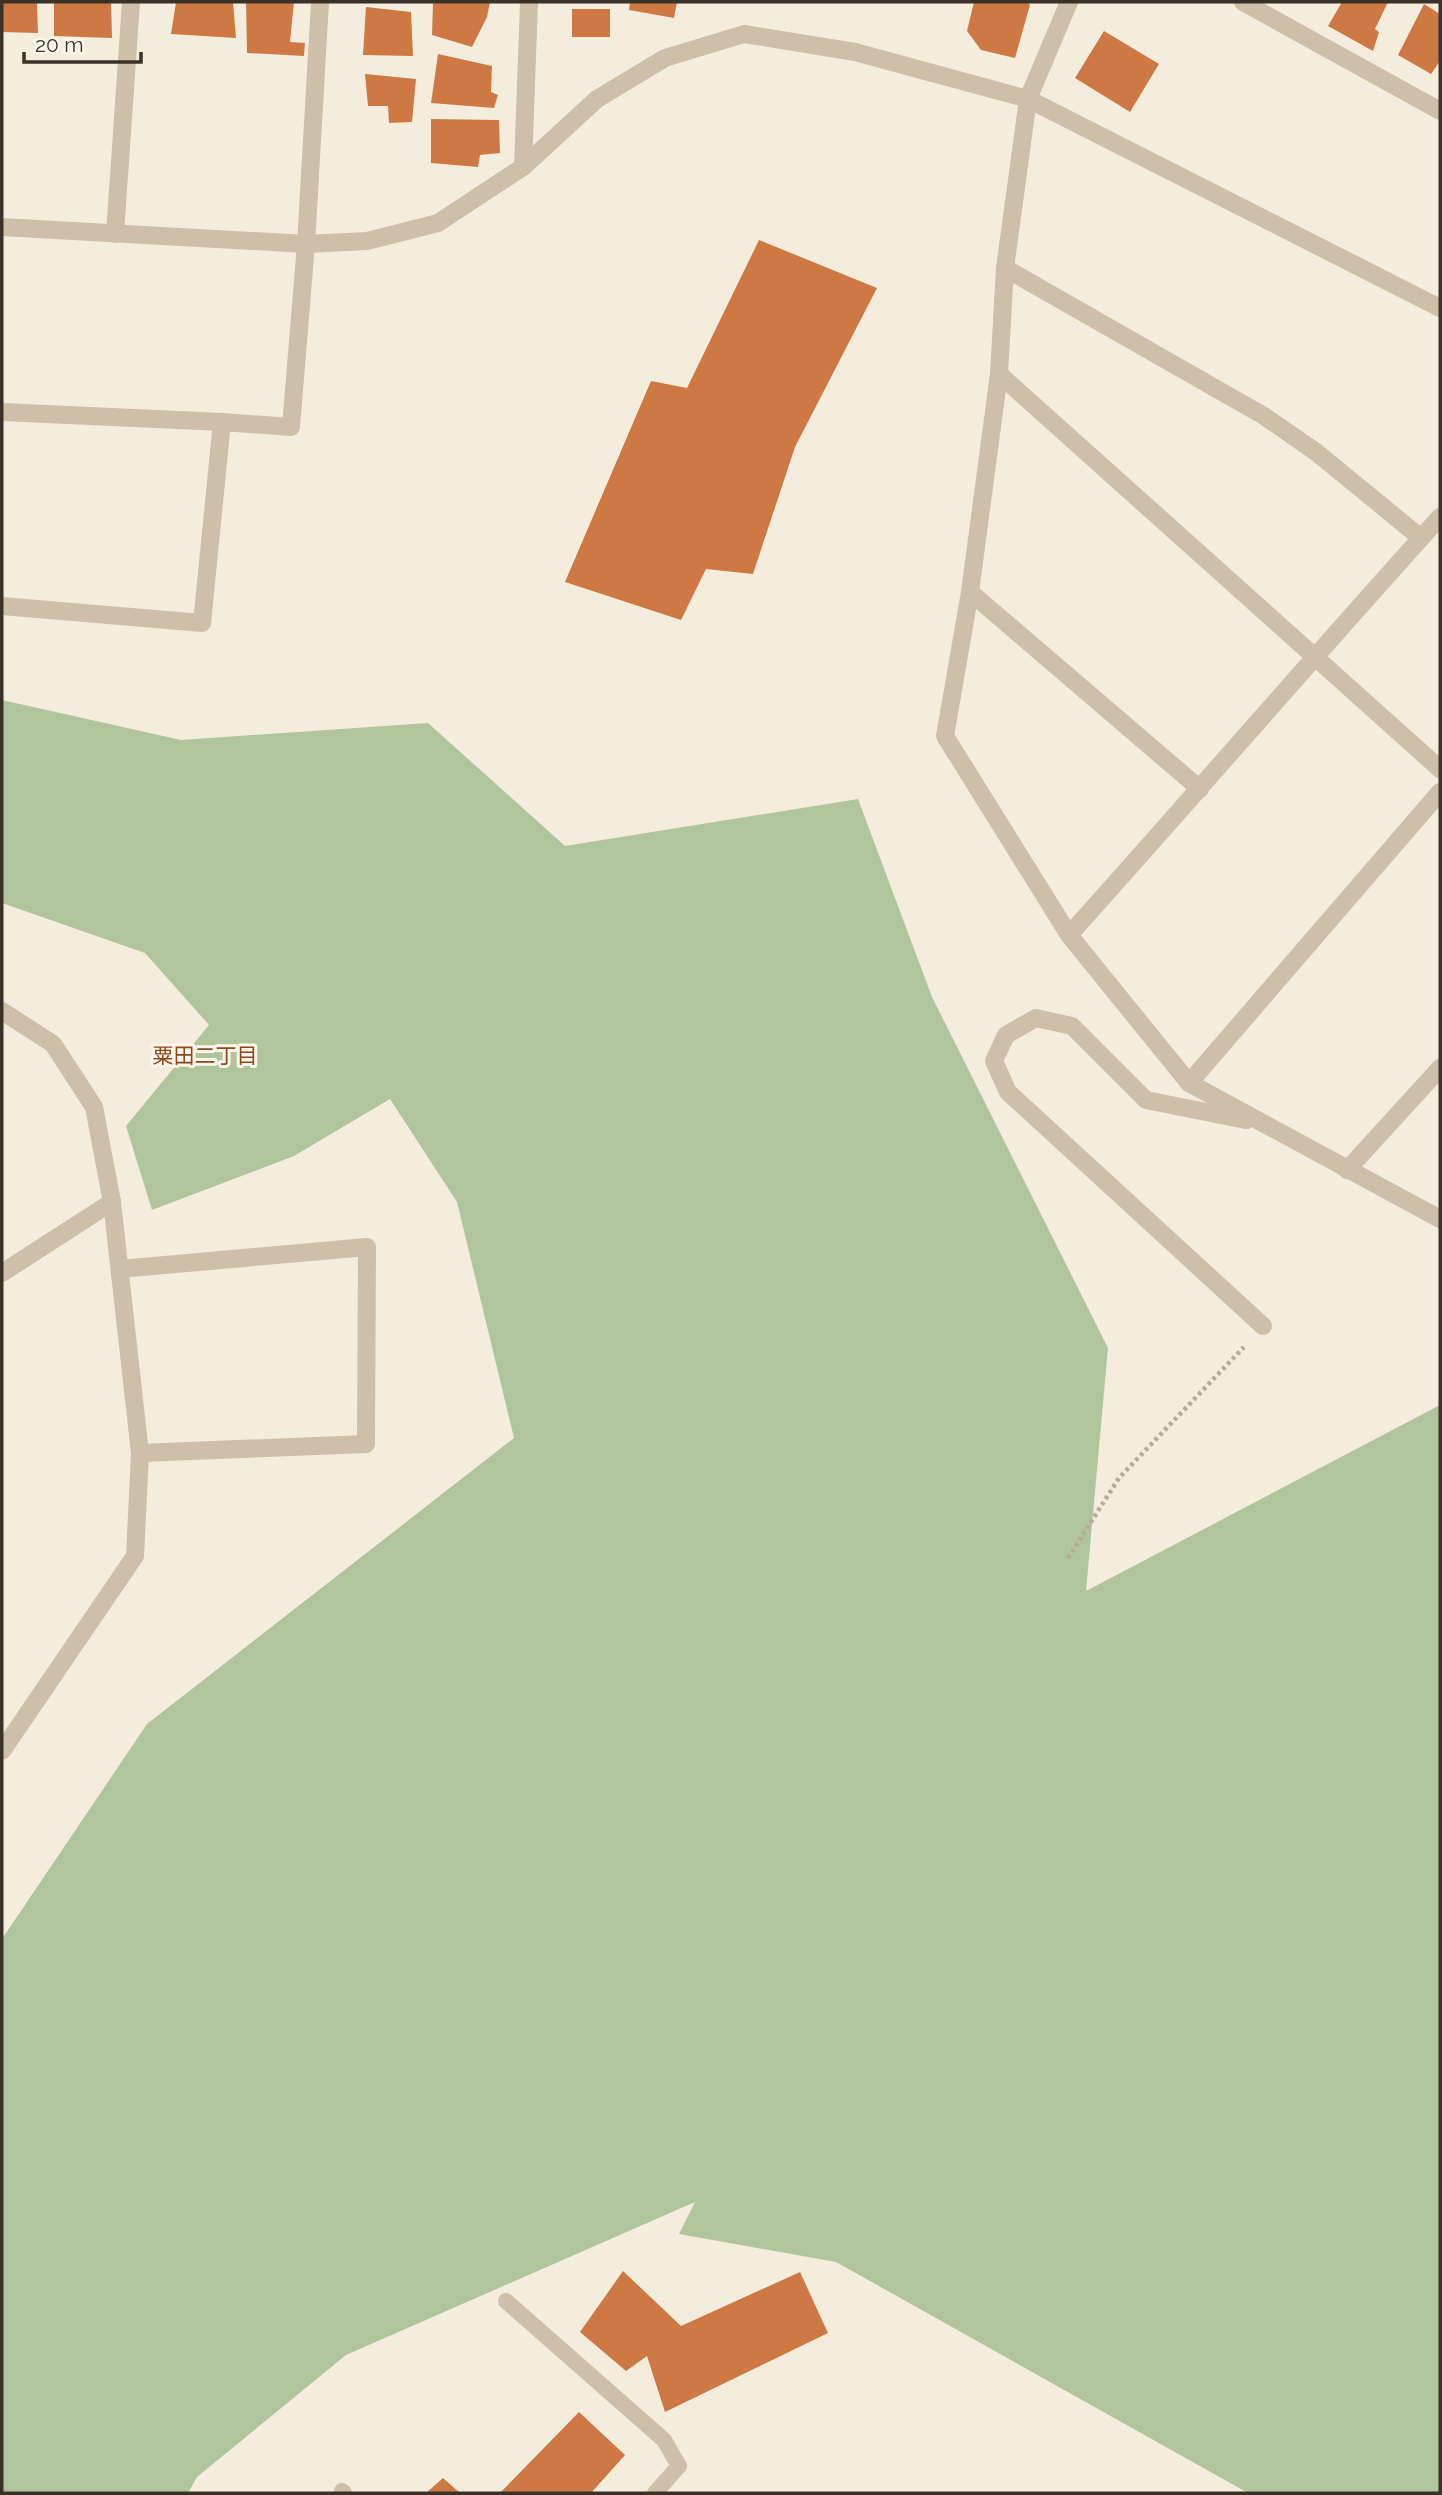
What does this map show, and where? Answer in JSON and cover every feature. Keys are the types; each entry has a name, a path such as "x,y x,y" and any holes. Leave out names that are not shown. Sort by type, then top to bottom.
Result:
{"street":[{"path":"115,233 131,2"},
{"path":"2,412 291,427 306,244 320,2"},
{"path":"523,167 529,2"},
{"path":"1069,2 1028,99 1005,268 999,374 970,592 945,736 1069,935 1189,1083 1440,1219"},
{"path":"1243,2 1440,111"},
{"path":"2,227 306,244 368,241 438,223 523,167 597,99 664,58 744,34 855,52 1028,99 1440,308"},
{"path":"1005,268 1264,416 1316,452 1421,538"},
{"path":"999,374 1440,769"},
{"path":"2,606 202,623 222,422"},
{"path":"1069,935 1440,517"},
{"path":"970,592 1200,789"},
{"path":"1189,1083 1440,792"},
{"path":"2,1011 53,1044 94,1107 112,1202 140,1453 135,1556 2,1751"},
{"path":"1264,1124 1146,1100 1072,1026 1036,1018 1006,1035 994,1061 1008,1092 1264,1326"},
{"path":"1347,1170 1440,1068"},
{"path":"2,1273 112,1202"},
{"path":"120,1269 367,1247 366,1444 140,1453"}],"lane":[{"path":"506,2301 664,2440 679,2466 655,2493"}],"path":[{"path":"1068,1558 1119,1478 1264,1326"}],"green space":[{"path":"2,700 181,740 428,723 565,846 858,799 932,997 1108,1348 1086,1591 1440,1405 1440,2493 1248,2493 836,2262 679,2234 695,2202 346,2355 197,2477 188,2493 2,2493 2,1939 147,1724 514,1438 457,1202 390,1099 294,1156 152,1210 126,1126 209,1025 145,953 2,903"}],"building":[{"path":"2,2 37,2 38,33 2,32"},
{"path":"54,2 111,2 112,38 54,36"},
{"path":"176,2 233,2 236,38 171,34"},
{"path":"246,2 294,2 290,42 305,43 304,56 247,53"},
{"path":"433,2 490,2 487,17 472,47 432,35"},
{"path":"630,2 677,2 674,18 629,10"},
{"path":"974,2 1027,2 1030,5 1015,58 981,50 967,31"},
{"path":"1342,2 1388,2 1375,29 1379,32 1373,51 1328,26"},
{"path":"1424,4 1440,14 1440,61 1431,74 1398,55"},
{"path":"366,7 411,12 413,56 363,55"},
{"path":"572,9 610,9 610,37 572,37"},
{"path":"1104,31 1159,64 1130,112 1075,78"},
{"path":"438,54 492,66 491,92 498,95 494,108 431,103"},
{"path":"365,74 416,79 412,122 389,123 388,106 368,106"},
{"path":"431,119 499,120 500,153 480,155 478,167 431,163"},
{"path":"759,240 877,288 795,447 753,574 706,569 681,620 565,582 651,381 687,388"},
{"path":"623,2271 681,2326 800,2272 828,2333 665,2412 647,2356 626,2371 580,2332"},
{"path":"579,2412 625,2455 591,2493 500,2493"},
{"path":"443,2478 460,2493 426,2493"}],"district":[{"name":"粟田二丁目","path":"205,1055"}]}
